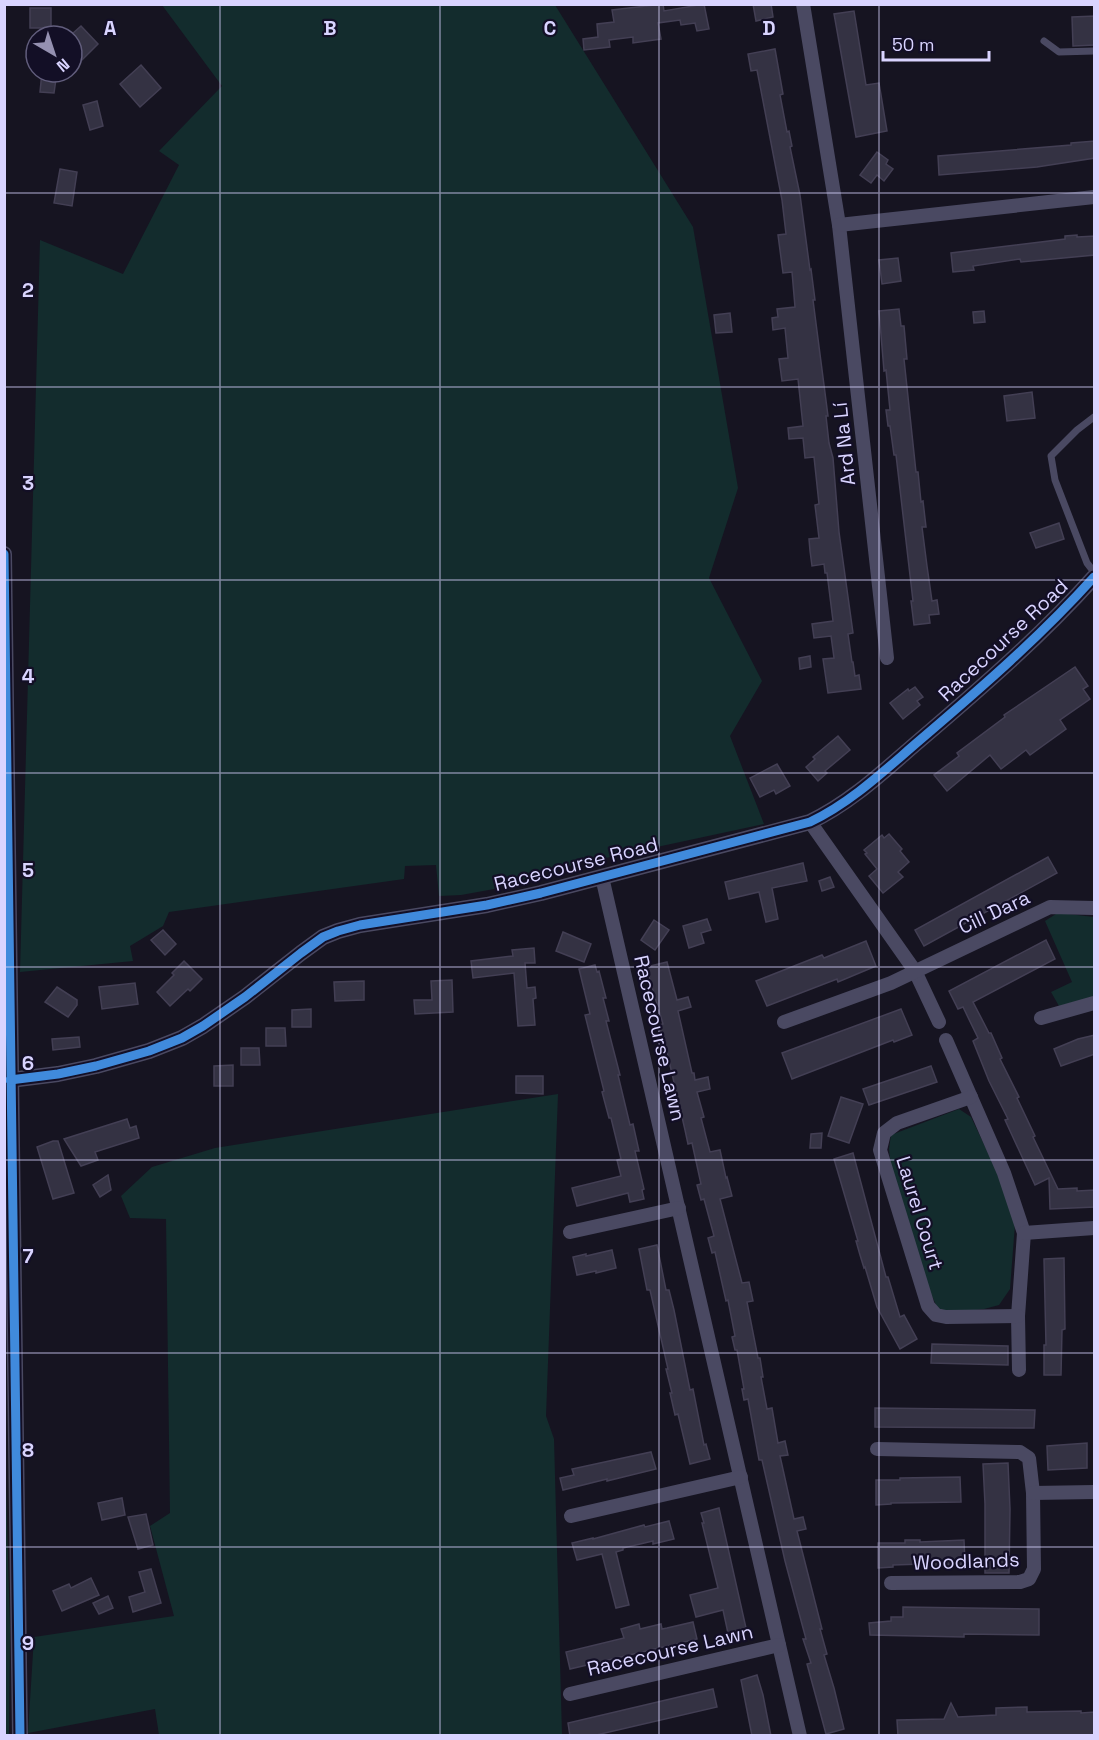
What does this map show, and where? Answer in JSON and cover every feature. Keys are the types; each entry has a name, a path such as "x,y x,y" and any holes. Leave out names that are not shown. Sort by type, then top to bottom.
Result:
{"street":[{"name":"Ard Na Lí","path":"803,4 839,225 887,658"},
{"path":"839,225 1095,197"},
{"path":"4,554 7,1038 10,1080 20,1736"},
{"name":"Racecourse Road","path":"10,1080 96,1066 149,1052 182,1038 204,1026 245,997 323,937 338,931 487,905 810,822 845,802 947,717 1016,657 1064,610 1095,575"},
{"path":"810,822 915,971 939,1022"},
{"name":"Racecourse Lawn","path":"602,877 800,1736"},
{"name":"Cill Dara","path":"915,971 1050,907 1095,908"},
{"path":"784,1022 891,983 915,971"},
{"path":"1041,1018 1095,1003"},
{"path":"946,1040 1004,1173 1024,1233 1018,1316 1019,1370"},
{"name":"Laurel Court","path":"971,1096 897,1123 884,1132 880,1150 928,1306 936,1315 946,1317 1018,1316"},
{"path":"570,1232 679,1208"},
{"path":"1024,1233 1095,1228"},
{"name":"Woodlands","path":"877,1449 1020,1452 1029,1458 1031,1464 1034,1493 1034,1569 1029,1579 1020,1582 891,1583"},
{"path":"571,1516 741,1477"},
{"path":"1034,1493 1095,1492"},
{"name":"Racecourse Lawn","path":"570,1694 779,1645"}],"lane":[{"path":"1044,41 1059,52 1095,51"},
{"path":"1095,417 1077,430 1051,456 1055,480 1087,563 1095,575"}],"green space":[{"path":"162,5 555,5 693,227 738,488 709,578 762,681 730,736 764,824 559,868 494,889 461,895 439,896 436,865 405,866 404,879 169,912 163,926 130,946 133,961 20,972 40,240 123,274 179,165 159,151 222,86"},
{"path":"1056,914 1094,917 1094,997 1059,1006 1051,992 1072,982 1045,921"},
{"path":"558,1094 546,1416 554,1439 562,1735 159,1735 155,1709 28,1733 34,1637 174,1616 150,1526 170,1513 166,1219 130,1218 121,1196 152,1167 215,1148"},
{"path":"959,1109 971,1117 1002,1182 1015,1224 1010,1289 999,1305 956,1312 938,1309 930,1292 891,1168 889,1149 891,1135"},
{"path":"4,1414 10,1630 9,1736 4,1735"}],"building":[{"path":"663,4 664,11 704,4 709,29 697,31 695,23 681,25 680,20 658,23 661,39 633,43 633,37 609,40 610,47 584,50 583,39 598,37 597,24 614,22 612,10"},
{"path":"753,4 771,4 773,17 756,21"},
{"path":"30,8 51,8 51,24 30,24"},
{"path":"854,11 866,85 879,83 887,131 856,137 834,14"},
{"path":"1095,16 1095,45 1073,46 1072,17"},
{"path":"84,29 98,44 84,58"},
{"path":"775,49 783,94 780,95 792,146 790,147 811,269 829,443 833,458 839,532 853,633 848,634 855,676 859,675 861,689 828,693 823,659 834,658 831,636 814,638 812,624 833,621 827,573 825,573 824,564 812,566 810,551 809,539 819,538 815,505 819,504 814,457 805,458 803,438 789,439 788,428 803,426 798,379 782,381 779,359 788,358 785,328 773,330 772,318 778,317 777,309 795,307 792,272 783,273 778,235 786,234 782,200 757,70 751,71 748,54"},
{"path":"141,65 161,88 140,107 120,84"},
{"path":"41,84 55,84 54,93 40,92"},
{"path":"97,101 103,126 90,130 83,105"},
{"path":"1095,141 1095,158 1037,167 939,175 938,156"},
{"path":"877,152 888,160 886,164 893,169 884,181 877,175 871,183 860,175"},
{"path":"60,169 77,172 72,206 54,203"},
{"path":"1077,235 1077,237 1095,236 1095,255 1021,262 1020,259 973,266 974,270 953,272 951,253 1065,239 1065,236"},
{"path":"898,258 901,281 882,284 879,260"},
{"path":"899,309 901,326 904,326 907,359 904,359 916,472 918,472 926,527 922,527 927,566 932,601 937,600 939,614 929,615 930,623 914,625 896,455 894,455 886,410 890,410 879,311"},
{"path":"984,311 985,322 974,323 973,312"},
{"path":"730,313 732,332 716,333 714,315"},
{"path":"1032,392 1035,418 1007,421 1004,396"},
{"path":"1059,523 1064,539 1036,548 1030,533"},
{"path":"810,656 811,667 800,669 799,658"},
{"path":"1075,667 1088,686 1083,689 1090,699 1060,720 1066,729 1030,755 1026,750 1001,769 990,755 947,791 934,775 959,756 957,753 1005,717 1004,715"},
{"path":"915,687 923,697 917,701 920,705 903,719 890,703 908,689 909,691"},
{"path":"838,736 850,750 825,771 827,773 818,781 806,767 815,759 813,757"},
{"path":"777,764 790,786 776,794 774,790 760,797 750,778"},
{"path":"889,834 902,849 900,851 909,862 898,872 903,877 883,893 869,876 877,869 864,850 882,835 884,838"},
{"path":"1048,857 1057,873 924,946 915,930"},
{"path":"803,863 807,881 772,888 778,919 766,922 759,892 729,899 725,882"},
{"path":"830,877 834,887 822,891 819,881"},
{"path":"707,919 711,930 701,933 704,943 689,948 683,926"},
{"path":"654,920 669,930 655,950 641,940"},
{"path":"163,930 176,944 165,955 151,940"},
{"path":"563,932 591,944 584,962 556,951"},
{"path":"1046,940 1055,959 973,1002 991,1033 1002,1058 1000,1059 1035,1136 1033,1137 1058,1189 1095,1190 1095,1207 1050,1209 1049,1178 1035,1185 1005,1120 1008,1119 973,1041 978,1038 963,1007 958,1009 949,991"},
{"path":"866,941 876,966 838,982 837,979 767,1006 756,981 822,955 824,958"},
{"path":"534,948 535,963 525,963 527,988 535,987 536,998 533,999 535,1025 518,1026 514,973 473,978 471,961 513,956 512,950"},
{"path":"184,961 202,979 170,1006 157,992"},
{"path":"667,962 677,1000 688,997 691,1007 678,1011 695,1080 708,1077 710,1089 697,1092 704,1117 701,1118 710,1152 720,1150 732,1196 720,1199 742,1283 749,1282 753,1301 747,1302 758,1358 760,1358 767,1409 772,1408 778,1443 785,1441 788,1455 780,1456 794,1519 803,1517 806,1529 797,1531 822,1629 820,1629 827,1654 824,1655 844,1729 826,1734 807,1664 811,1663 803,1639 806,1639 762,1460 759,1460 748,1399 744,1400 737,1350 735,1350 732,1337 735,1336 728,1300 726,1301 715,1252 712,1253 708,1238 714,1236 704,1199 701,1200 697,1185 701,1184 692,1143 688,1144 659,1025 663,1024 646,967"},
{"path":"595,965 597,972 599,971 606,998 603,998 609,1021 606,1021 630,1125 633,1124 639,1151 635,1151 644,1189 642,1190 644,1199 630,1202 628,1193 577,1206 572,1188 621,1176 617,1160 621,1159 602,1092 604,1091 585,1015 590,1014 579,969"},
{"path":"452,980 453,1012 415,1014 414,1000 432,1000 431,981"},
{"path":"364,981 364,1000 335,1001 334,982"},
{"path":"135,983 138,1004 102,1009 99,987"},
{"path":"57,987 77,1000 77,1005 68,1017 45,1002"},
{"path":"311,1009 311,1027 292,1027 292,1010"},
{"path":"901,1009 912,1035 894,1042 893,1040 792,1079 782,1053"},
{"path":"266,1028 285,1028 286,1046 266,1046"},
{"path":"1095,1035 1095,1054 1061,1066 1054,1049"},
{"path":"79,1037 80,1047 53,1050 52,1039"},
{"path":"241,1048 259,1048 260,1065 241,1065"},
{"path":"233,1065 233,1086 214,1086 214,1066"},
{"path":"931,1066 937,1082 869,1105 863,1089"},
{"path":"516,1076 543,1076 543,1094 516,1093"},
{"path":"841,1097 863,1104 849,1143 828,1136"},
{"path":"127,1119 130,1128 136,1126 139,1138 95,1152 98,1160 81,1166 64,1139"},
{"path":"822,1133 821,1148 810,1148 811,1134"},
{"path":"58,1141 74,1193 53,1199 37,1147"},
{"path":"853,1153 886,1277 888,1277 900,1317 904,1315 917,1339 900,1349 877,1307 860,1255 834,1159"},
{"path":"108,1175 111,1190 100,1197 93,1185"},
{"path":"657,1245 666,1290 669,1290 674,1310 690,1390 693,1389 704,1445 706,1444 710,1459 690,1464 678,1414 675,1415 666,1369 668,1369 650,1290 647,1290 639,1249"},
{"path":"612,1250 616,1268 577,1275 573,1257"},
{"path":"1064,1258 1065,1329 1062,1330 1061,1375 1044,1375 1044,1345 1046,1345 1044,1259"},
{"path":"932,1344 1008,1346 1008,1365 931,1363"},
{"path":"875,1408 1035,1410 1034,1428 875,1427"},
{"path":"1087,1443 1087,1468 1048,1470 1047,1446"},
{"path":"651,1452 656,1469 563,1490 560,1478 574,1475 572,1469"},
{"path":"1008,1463 1009,1573 985,1573 983,1464"},
{"path":"960,1477 961,1502 876,1505 876,1480"},
{"path":"122,1498 125,1515 102,1520 98,1503"},
{"path":"719,1508 746,1628 728,1633 723,1610 696,1617 690,1595 718,1588 701,1513"},
{"path":"146,1514 153,1545 138,1549 128,1517"},
{"path":"669,1521 674,1539 653,1544 653,1541 623,1548 616,1552 629,1605 616,1608 602,1554 577,1560 572,1543"},
{"path":"905,1540 920,1540 920,1542 964,1540 965,1564 923,1567 923,1564 893,1565 893,1567 878,1568 878,1543 905,1543"},
{"path":"151,1569 161,1603 133,1612 129,1597 145,1592 139,1572"},
{"path":"91,1578 99,1595 62,1611 53,1591 69,1584 71,1588"},
{"path":"108,1596 113,1608 99,1614 93,1603"},
{"path":"903,1607 1039,1609 1039,1635 964,1634 964,1637 870,1635 869,1623 891,1621 891,1617 903,1617"},
{"path":"693,1622 697,1639 570,1669 566,1652 624,1638 621,1629 639,1624 640,1629 661,1624 662,1629"},
{"path":"757,1675 771,1736 752,1736 741,1680"},
{"path":"713,1689 717,1707 592,1736 570,1736 568,1723"},
{"path":"951,1703 958,1717 996,1715 996,1708 1027,1707 1027,1712 1095,1712 1095,1736 898,1736 897,1720 944,1719"}],"cycle path":[{"path":"4,554 20,1736"},
{"path":"10,1080 96,1066 149,1051 182,1038 245,997 323,937 338,931 360,925 487,905 541,893 810,822 854,795 943,720 1032,641 1094,577"}]}
